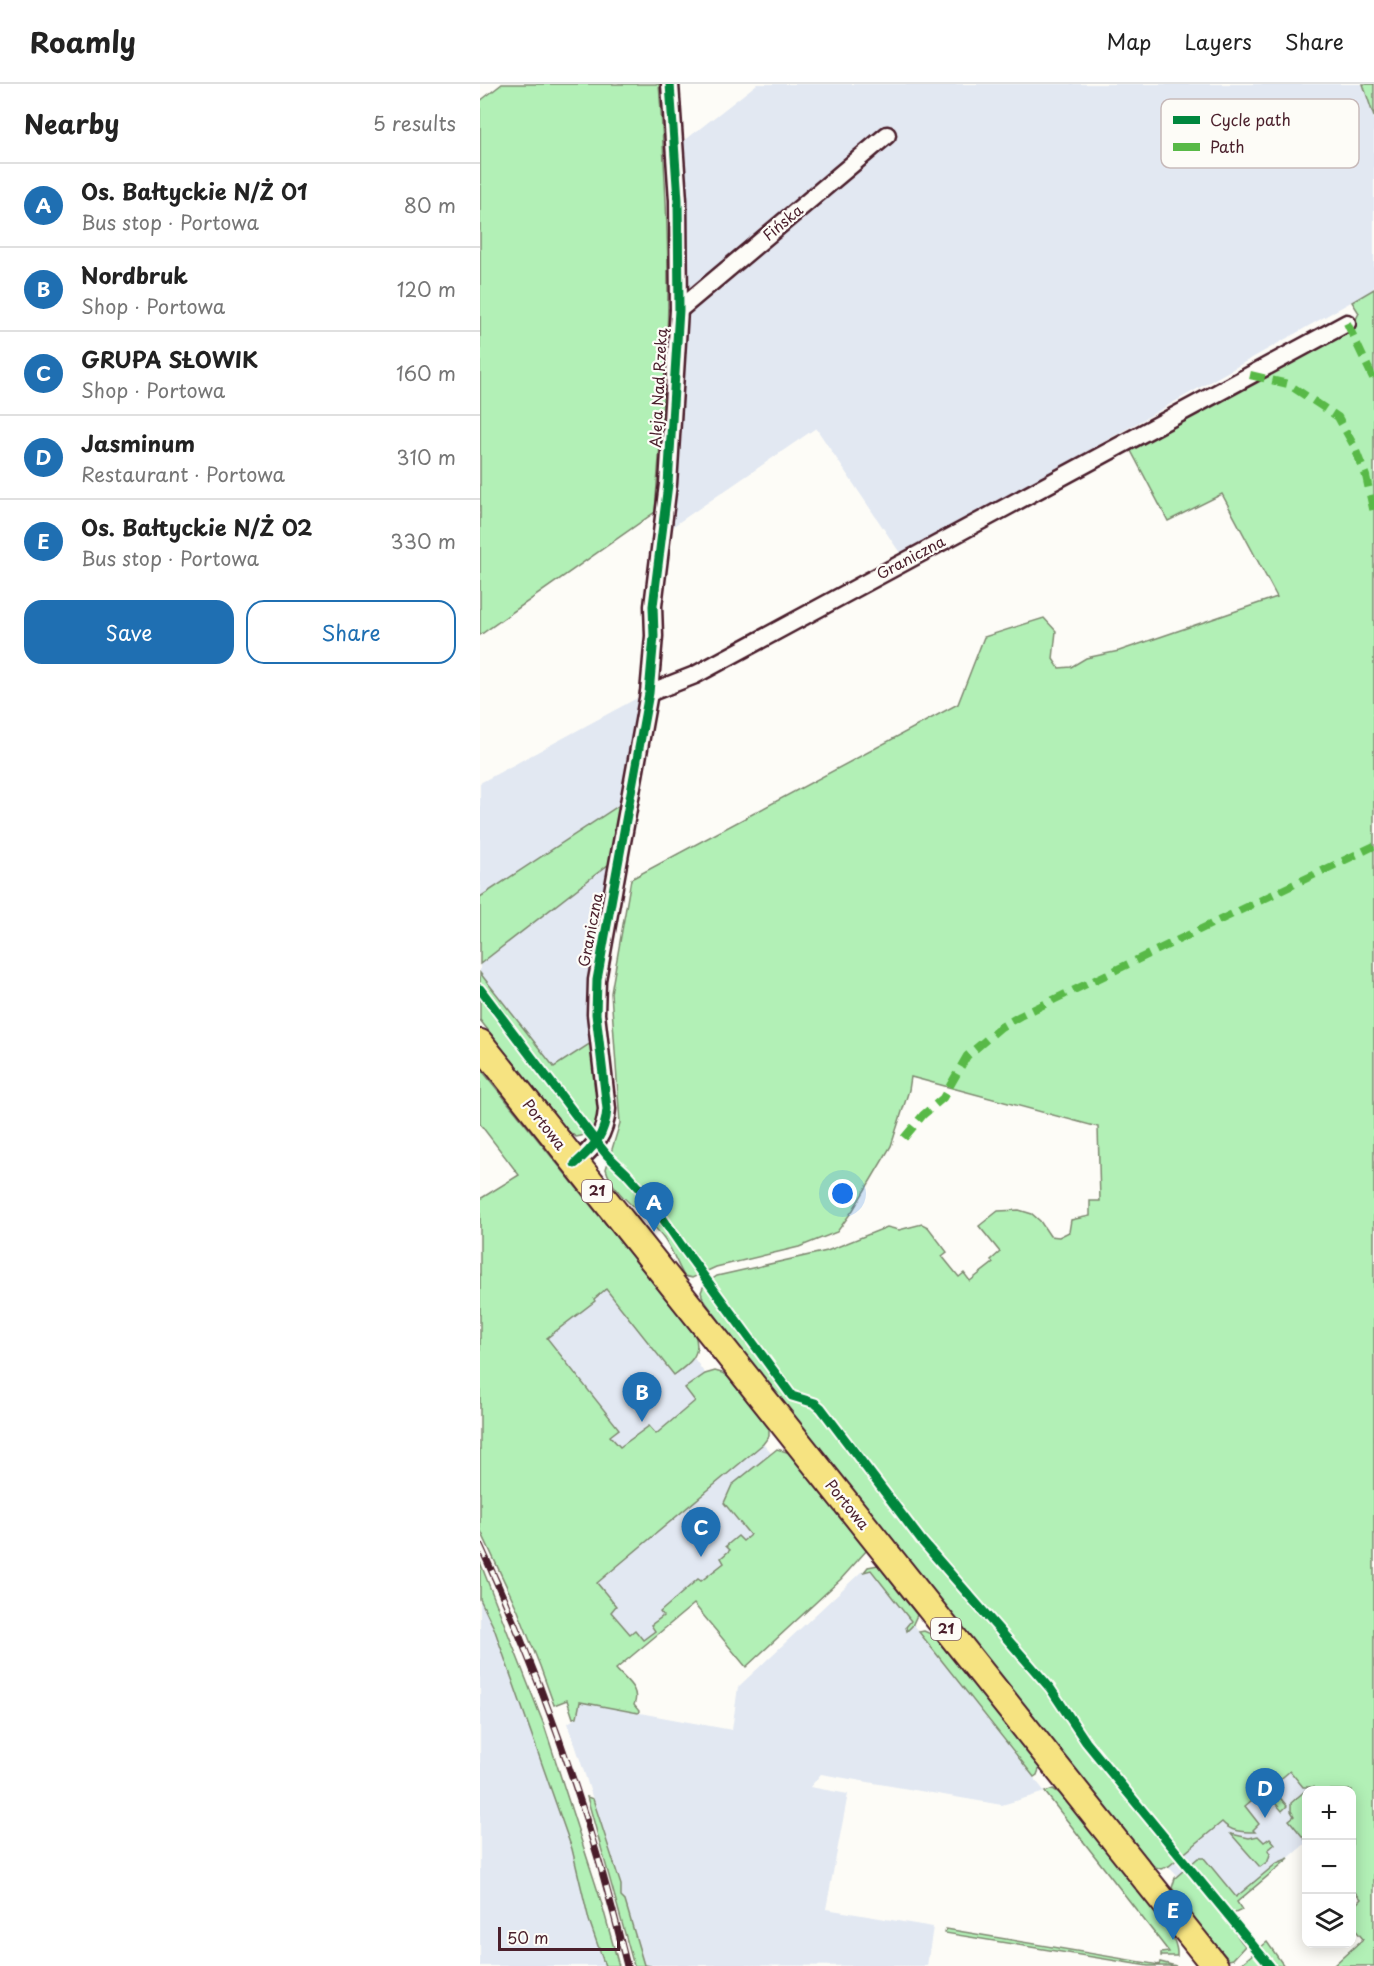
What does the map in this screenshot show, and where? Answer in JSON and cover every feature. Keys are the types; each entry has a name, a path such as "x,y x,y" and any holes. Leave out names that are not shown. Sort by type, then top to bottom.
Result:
{"main road":[{"name":"Portowa","path":"480,1043 574,1164 1215,1966"}],"street":[{"name":"Aleja Nad Rzeką","path":"649,693 654,636 653,606 668,484 678,310 678,200 670,84"},
{"name":"Fińska","path":"678,310 887,135"},
{"name":"Graniczna","path":"574,1164 597,1143 608,1109 595,993 649,693 695,675 1347,323"}],"shaded area":[{"path":"757,84 1363,84 1374,117 1374,289 902,556 816,428 672,527 681,445 687,259 684,141"},
{"path":"641,696 621,804 480,897 480,783"},
{"path":"609,864 588,992 594,1041 554,1068 480,973 480,964"},
{"path":"601,1283 674,1375 694,1358 705,1374 686,1388 696,1401 620,1463 525,1343"},
{"path":"763,1444 771,1453 732,1485 750,1535 742,1541 738,1537 727,1546 730,1550 724,1562 701,1582 699,1579 660,1612 663,1616 655,1630 643,1640 630,1634 611,1611 597,1583"},
{"path":"871,1570 1045,1792 1002,1805 821,1774 810,1787 848,1794 826,1909 933,1927 927,1966 644,1965 625,1902 621,1897 621,1885 568,1723 577,1717 580,1702 732,1730 738,1687 861,1572"},
{"path":"480,1599 494,1628 572,1849 589,1920 605,1966 480,1966"},
{"path":"1292,1762 1313,1786 1302,1786 1302,1846 1237,1902 1198,1858 1177,1876 1168,1866"}],"green space":[{"path":"502,84 659,84 667,237 667,345 655,512 480,635 480,101"},
{"path":"1363,84 1374,84 1374,117"},
{"path":"1374,289 1374,1966 1333,1966 1353,1948 1356,1948 1363,1939 1356,1931 1356,1904 1361,1899 1356,1893 1356,1786 1302,1786 1290,1771 1271,1787 1287,1806 1282,1811 1264,1790 1245,1806 1259,1824 1253,1830 1255,1832 1233,1830 1222,1822 1169,1866 1161,1869 1153,1866 784,1406 703,1299 701,1292 704,1285 717,1276 827,1251 887,1227 899,1230 922,1224 928,1227 947,1252 942,1256 959,1277 964,1273 970,1281 993,1263 991,1260 1000,1252 979,1226 998,1211 1019,1210 1032,1214 1050,1236 1059,1237 1069,1232 1071,1220 1090,1216 1090,1201 1100,1201 1098,1127 911,1077 891,1146 853,1210 837,1232 799,1247 716,1267 692,1278 684,1276 664,1238 623,1197 606,1169 620,1123 611,993 631,879 958,704 984,637 1044,618 1056,631 1053,659 1059,668 1071,667 1086,658 1119,651 1277,597 1222,494 1168,521 1129,447 1352,327 1359,313 1352,302"},
{"path":"621,804 609,864 480,964 480,897"},
{"path":"480,973 554,1067 594,1041 601,1097 596,1124 588,1133 576,1137 567,1130 480,1020"},
{"path":"480,1068 695,1335 697,1348 693,1358 674,1375 606,1289 594,1299 595,1301 547,1338 619,1429 610,1436 620,1447 649,1426 656,1434 695,1401 685,1388 705,1374 715,1371 728,1377 769,1428 769,1436 763,1444 597,1583 616,1606 611,1612 630,1634 635,1630 643,1640 655,1631 651,1625 663,1616 660,1612 698,1579 701,1581 724,1563 721,1558 730,1550 726,1546 738,1536 743,1541 750,1535 724,1503 732,1485 777,1449 790,1453 867,1550 841,1579 746,1667 694,1604 616,1669 634,1689 636,1699 634,1705 638,1713 580,1702 577,1717 573,1718 567,1700 554,1705 518,1611 480,1529 480,1199 519,1175 480,1124"},
{"path":"480,1562 544,1725 601,1901 619,1966 605,1966 589,1920 572,1849 494,1628 480,1599"},
{"path":"878,1565 917,1615 907,1631 906,1627 911,1621 871,1570 864,1572 868,1567"},
{"path":"924,1631 933,1635 1038,1763 1040,1767 1037,1775 1034,1777 919,1632"},
{"path":"1053,1789 1061,1794 1161,1917 1174,1941 1177,1956 1161,1956 1161,1953 1169,1952 1045,1792"},
{"path":"1302,1793 1302,1836 1289,1820 1294,1816 1291,1803"},
{"path":"587,1797 593,1799 621,1885 621,1897 625,1901 644,1965 651,1966 634,1966"},
{"path":"1231,1834 1249,1838 1258,1836 1264,1842 1270,1838 1275,1844 1268,1850 1270,1854 1268,1861 1260,1867"},
{"path":"1198,1858 1204,1858 1236,1897 1277,1863 1289,1858 1237,1902 1242,1910 1233,1914 1232,1923 1245,1946 1233,1959 1229,1960 1194,1919 1172,1888 1175,1878"},
{"path":"946,1929 1176,1966 1148,1966 945,1933"},
{"path":"1267,1942 1284,1966 1239,1966 1241,1964"}],"railway":[{"path":"480,1545 524,1647 564,1752 598,1858 627,1966"}],"marked path":[{"path":"1347,323 1374,380"},
{"path":"1250,375 1288,384 1338,417 1354,446 1366,476 1374,513"},
{"path":"904,1138 923,1115 943,1098 967,1056 1001,1027 1374,846"}],"cycle path":[{"path":"575,1164 597,1140 606,1118 607,1109 596,1014 597,980 649,693 654,636 653,606 668,484 679,310 678,200 670,84"},
{"path":"480,989 590,1134 650,1200 792,1396 815,1403 821,1408 921,1540 1050,1688 1086,1742 1270,1966"}],"place":[{"name":"Os. Bałtyckie N/Ż 01","path":"654,1232"},
{"name":"Nordbruk","path":"642,1422"},
{"name":"GRUPA SŁOWIK","path":"701,1557"},
{"name":"Jasminum","path":"1265,1818"},
{"name":"Os. Bałtyckie N/Ż 02","path":"1173,1940"}]}
